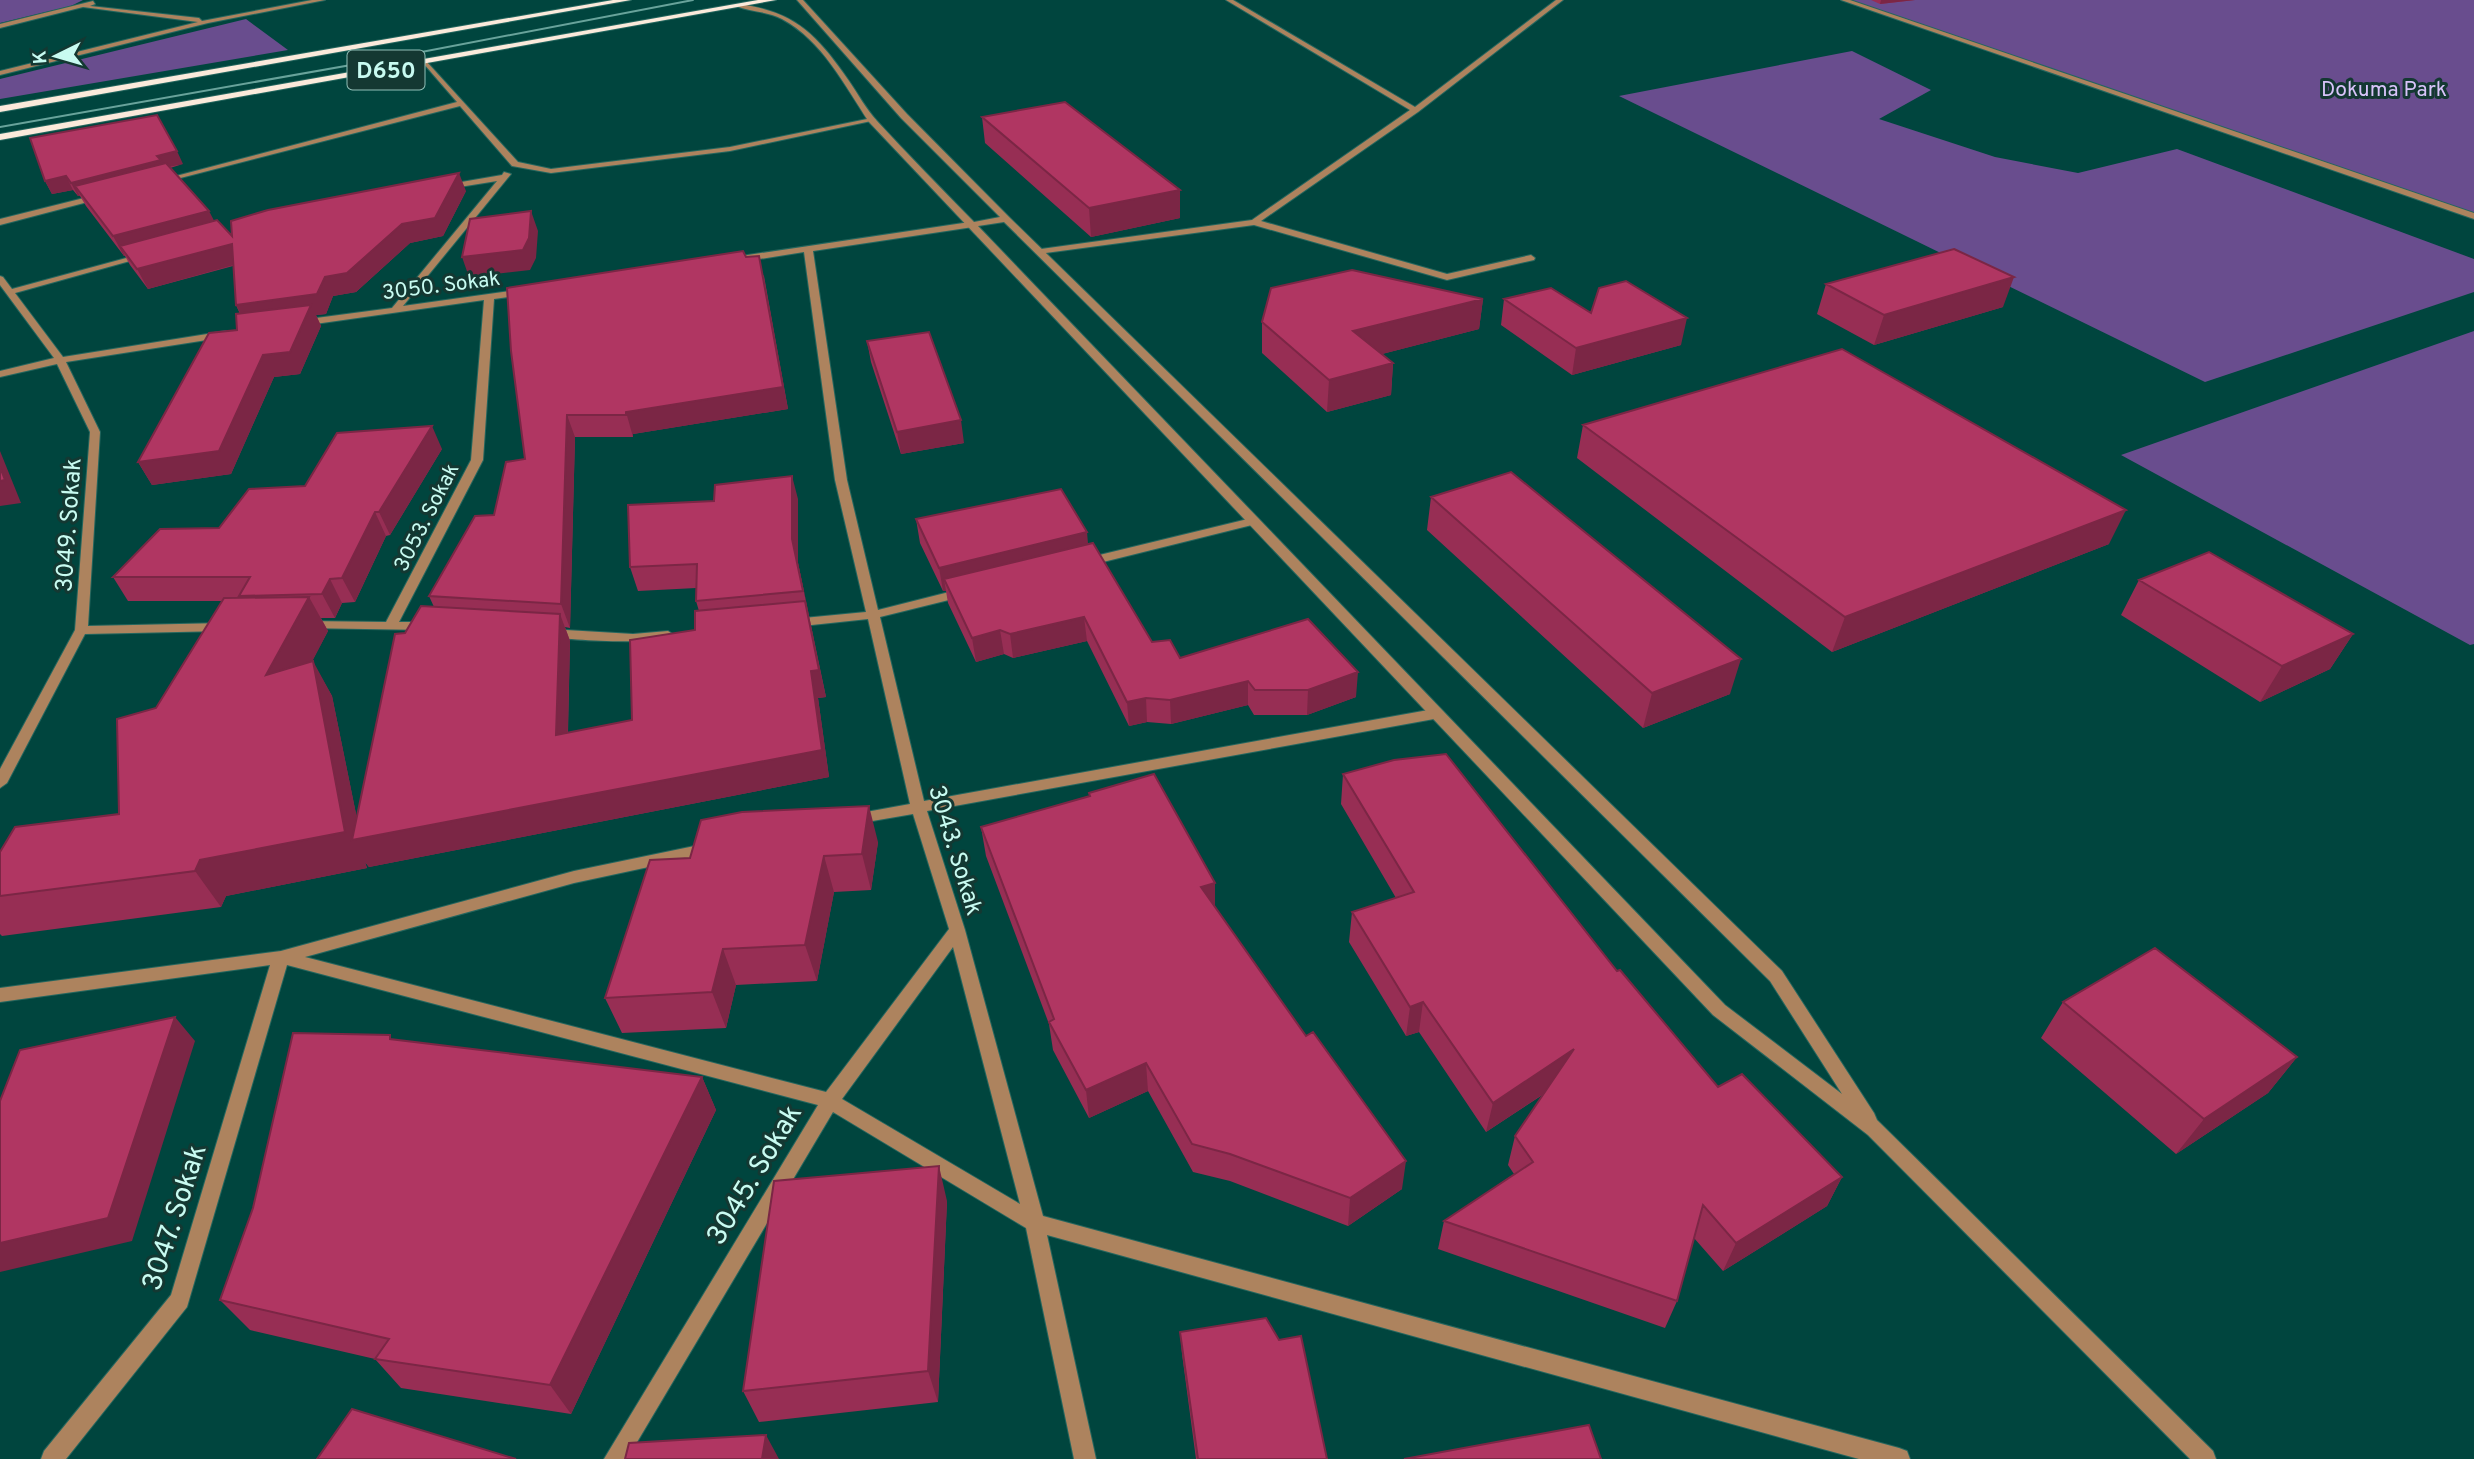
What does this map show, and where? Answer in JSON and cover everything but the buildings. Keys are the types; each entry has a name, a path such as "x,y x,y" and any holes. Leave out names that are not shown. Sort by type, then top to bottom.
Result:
{"highway":[{"name":"D650","path":"0,109 627,0"},
{"name":"D650","path":"0,137 772,0"}],"street":[{"path":"0,26 86,7 99,0"},
{"path":"0,73 208,21 322,0"},
{"path":"800,0 818,23 1006,219 1776,976 1874,1129"},
{"path":"1229,0 1415,110"},
{"path":"1255,222 1415,110 1560,0"},
{"path":"1844,0 2474,216"},
{"path":"738,6 774,10 800,27 816,42 872,120 1434,714 1719,1010 1874,1129 2205,1459"},
{"path":"86,7 208,21"},
{"path":"800,27 818,23"},
{"path":"426,63 516,164 551,172 730,149 872,120"},
{"path":"145,185 462,103"},
{"path":"396,308 516,164"},
{"path":"441,188 504,177"},
{"path":"0,222 106,195"},
{"path":"728,261 1006,219"},
{"path":"1041,252 1255,222 1447,277 1531,258"},
{"name":"3043. Sokak","path":"808,249 841,480 918,806 957,930 1035,1223 1085,1459"},
{"path":"10,292 158,253"},
{"name":"3049. Sokak","path":"0,279 60,360 96,432 81,631 0,783"},
{"name":"3050. Sokak","path":"289,324 542,290"},
{"name":"3053. Sokak","path":"392,623 477,460 489,298"},
{"path":"0,374 60,360 235,333"},
{"path":"1076,565 1252,522"},
{"path":"779,624 872,615 981,588"},
{"path":"298,626 392,623 446,627"},
{"path":"81,631 243,627"},
{"path":"539,632 633,638 686,633"},
{"path":"838,822 1434,714"},
{"path":"0,995 281,957 574,877 719,847"},
{"name":"3045. Sokak","path":"615,1459 830,1101 957,930"},
{"path":"281,957 830,1101 1035,1223 1899,1459"},
{"name":"3047. Sokak","path":"52,1459 180,1300 281,957"}],"green space":[{"path":"0,0 83,0 71,6 0,23"},
{"name":"Dokuma Park","path":"1844,0 2474,0 2474,216"},
{"path":"246,19 288,50 0,99 0,79"},
{"path":"1852,51 1931,90 1879,119 1995,157 2078,173 2177,149 2474,259 2474,292 2205,382 1619,96"},
{"path":"2474,331 2474,644 2470,645 2121,455"}],"tram line":[{"path":"0,127 385,59 693,0"}]}
